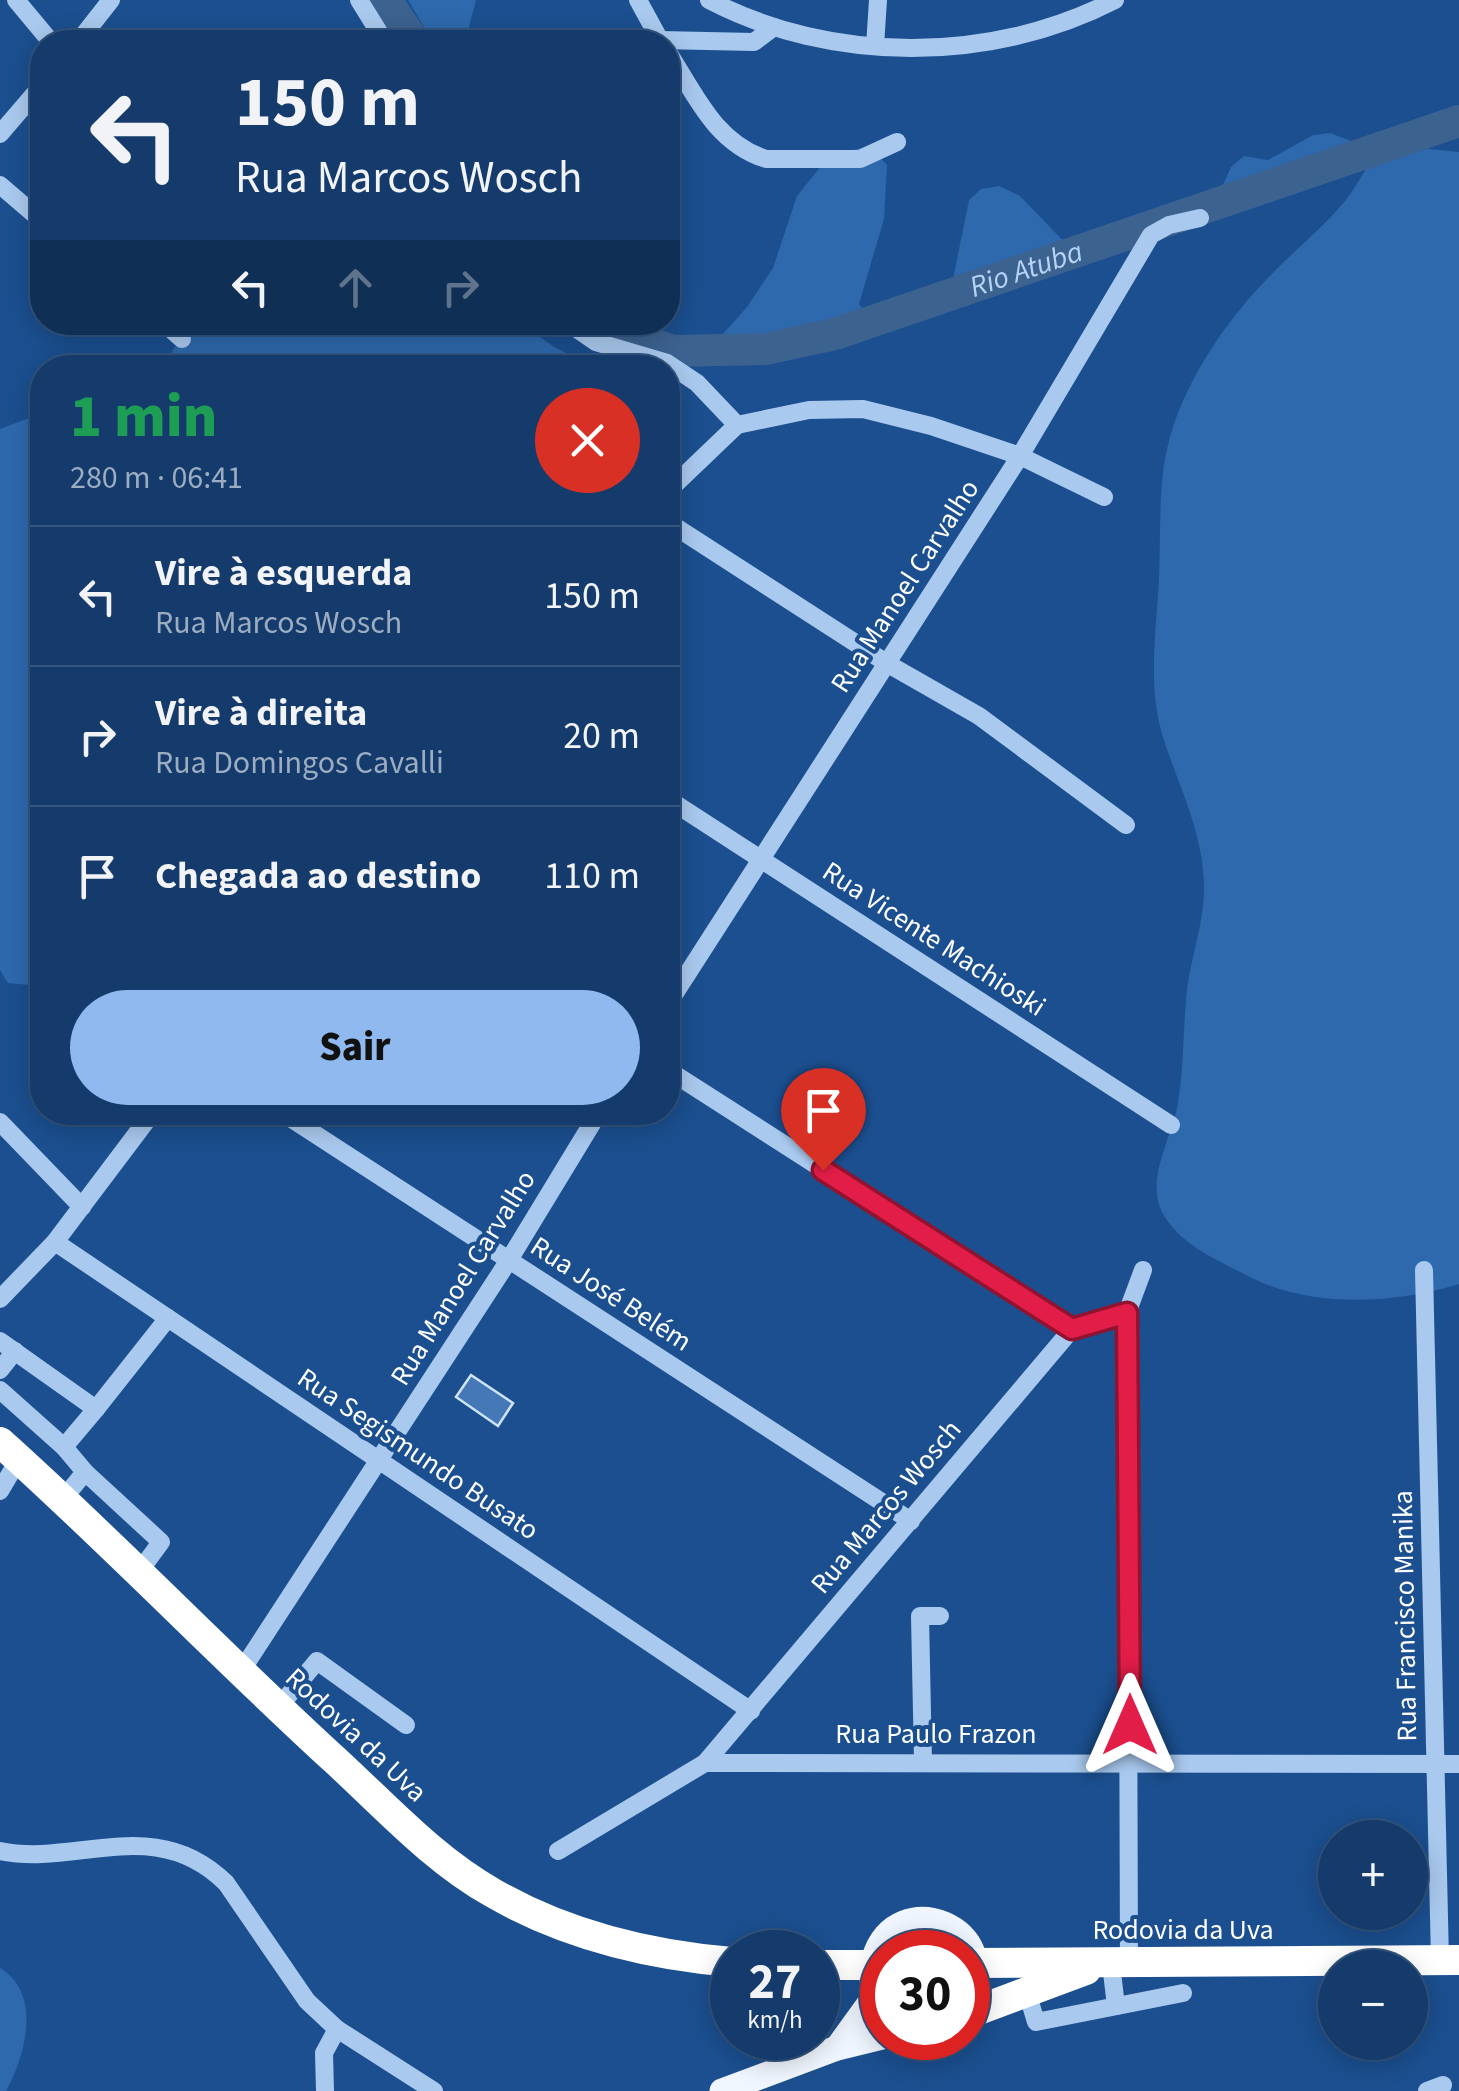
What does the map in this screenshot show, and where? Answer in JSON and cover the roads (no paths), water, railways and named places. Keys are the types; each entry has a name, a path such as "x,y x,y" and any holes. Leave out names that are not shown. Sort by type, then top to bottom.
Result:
{"highway":[{"name":"Rodovia da Uva","path":"9,1450 240,1673 437,1854 492,1893 556,1924 611,1942 710,1958"},
{"name":"Rodovia da Uva","path":"990,1963 1450,1960"},
{"path":"990,2006 1114,1964"}],"main road":[{"path":"893,1930 918,1920 934,1920 954,1930"},
{"path":"840,2042 860,2010"},
{"path":"720,2090 803,2060"}],"street":[{"path":"16,0 41,30"},
{"path":"88,30 112,0"},
{"path":"360,0 378,30"},
{"path":"638,0 655,30"},
{"path":"708,0 774,26 832,41 913,48 994,40 1072,19 1115,0"},
{"path":"875,46 878,0"},
{"path":"680,44 754,42 774,26"},
{"path":"680,71 718,130 766,159 860,158 897,142"},
{"path":"0,134 30,99"},
{"path":"0,185 30,211"},
{"name":"Rua Manoel Carvalho","path":"680,985 1020,456 1151,235 1169,225 1200,218"},
{"path":"178,335 182,338"},
{"path":"586,335 640,355"},
{"path":"680,372 697,383 737,425"},
{"path":"680,480 737,425 809,410 863,409 1020,456 1104,497"},
{"path":"680,530 888,664 979,716 1126,825"},
{"name":"Rua Vicente Machioski","path":"680,807 1171,1125"},
{"path":"680,1078 1072,1329 1127,1313"},
{"path":"0,1122 82,1207"},
{"path":"0,1300 55,1242 144,1125"},
{"name":"Rua José Belém","path":"301,1125 910,1521"},
{"name":"Rua Manoel Carvalho","path":"240,1673 509,1260 592,1125"},
{"name":"Rua Segismundo Busato","path":"55,1242 751,1711"},
{"path":"1116,2006 1114,1964 1130,1762 1127,1313 1143,1270"},
{"name":"Rua Francisco Manika","path":"1424,1270 1436,1764 1450,1960"},
{"path":"64,1448 168,1318"},
{"name":"Rua Marcos Wosch","path":"705,1763 1072,1329"},
{"path":"0,1370 8,1346 96,1409"},
{"path":"0,1390 161,1542 139,1572"},
{"path":"0,1490 9,1450"},
{"path":"63,1498 85,1472"},
{"path":"923,1762 920,1616 940,1616"},
{"path":"278,1708 316,1661 406,1725"},
{"path":"558,1851 705,1763"},
{"name":"Rua Paulo Frazon","path":"705,1763 1459,1764"},
{"path":"0,1851 44,1852 131,1844 181,1855 210,1868 226,1884 307,2001 338,2029 434,2091"},
{"path":"1027,1992 1036,2022 1183,1994"},
{"path":"325,2091 324,2052 338,2029"}],"waterway":[{"name":"Rio Atuba","path":"386,0 406,30"},
{"name":"Rio Atuba","path":"625,335 674,351 765,349 835,334 1459,121"}]}
